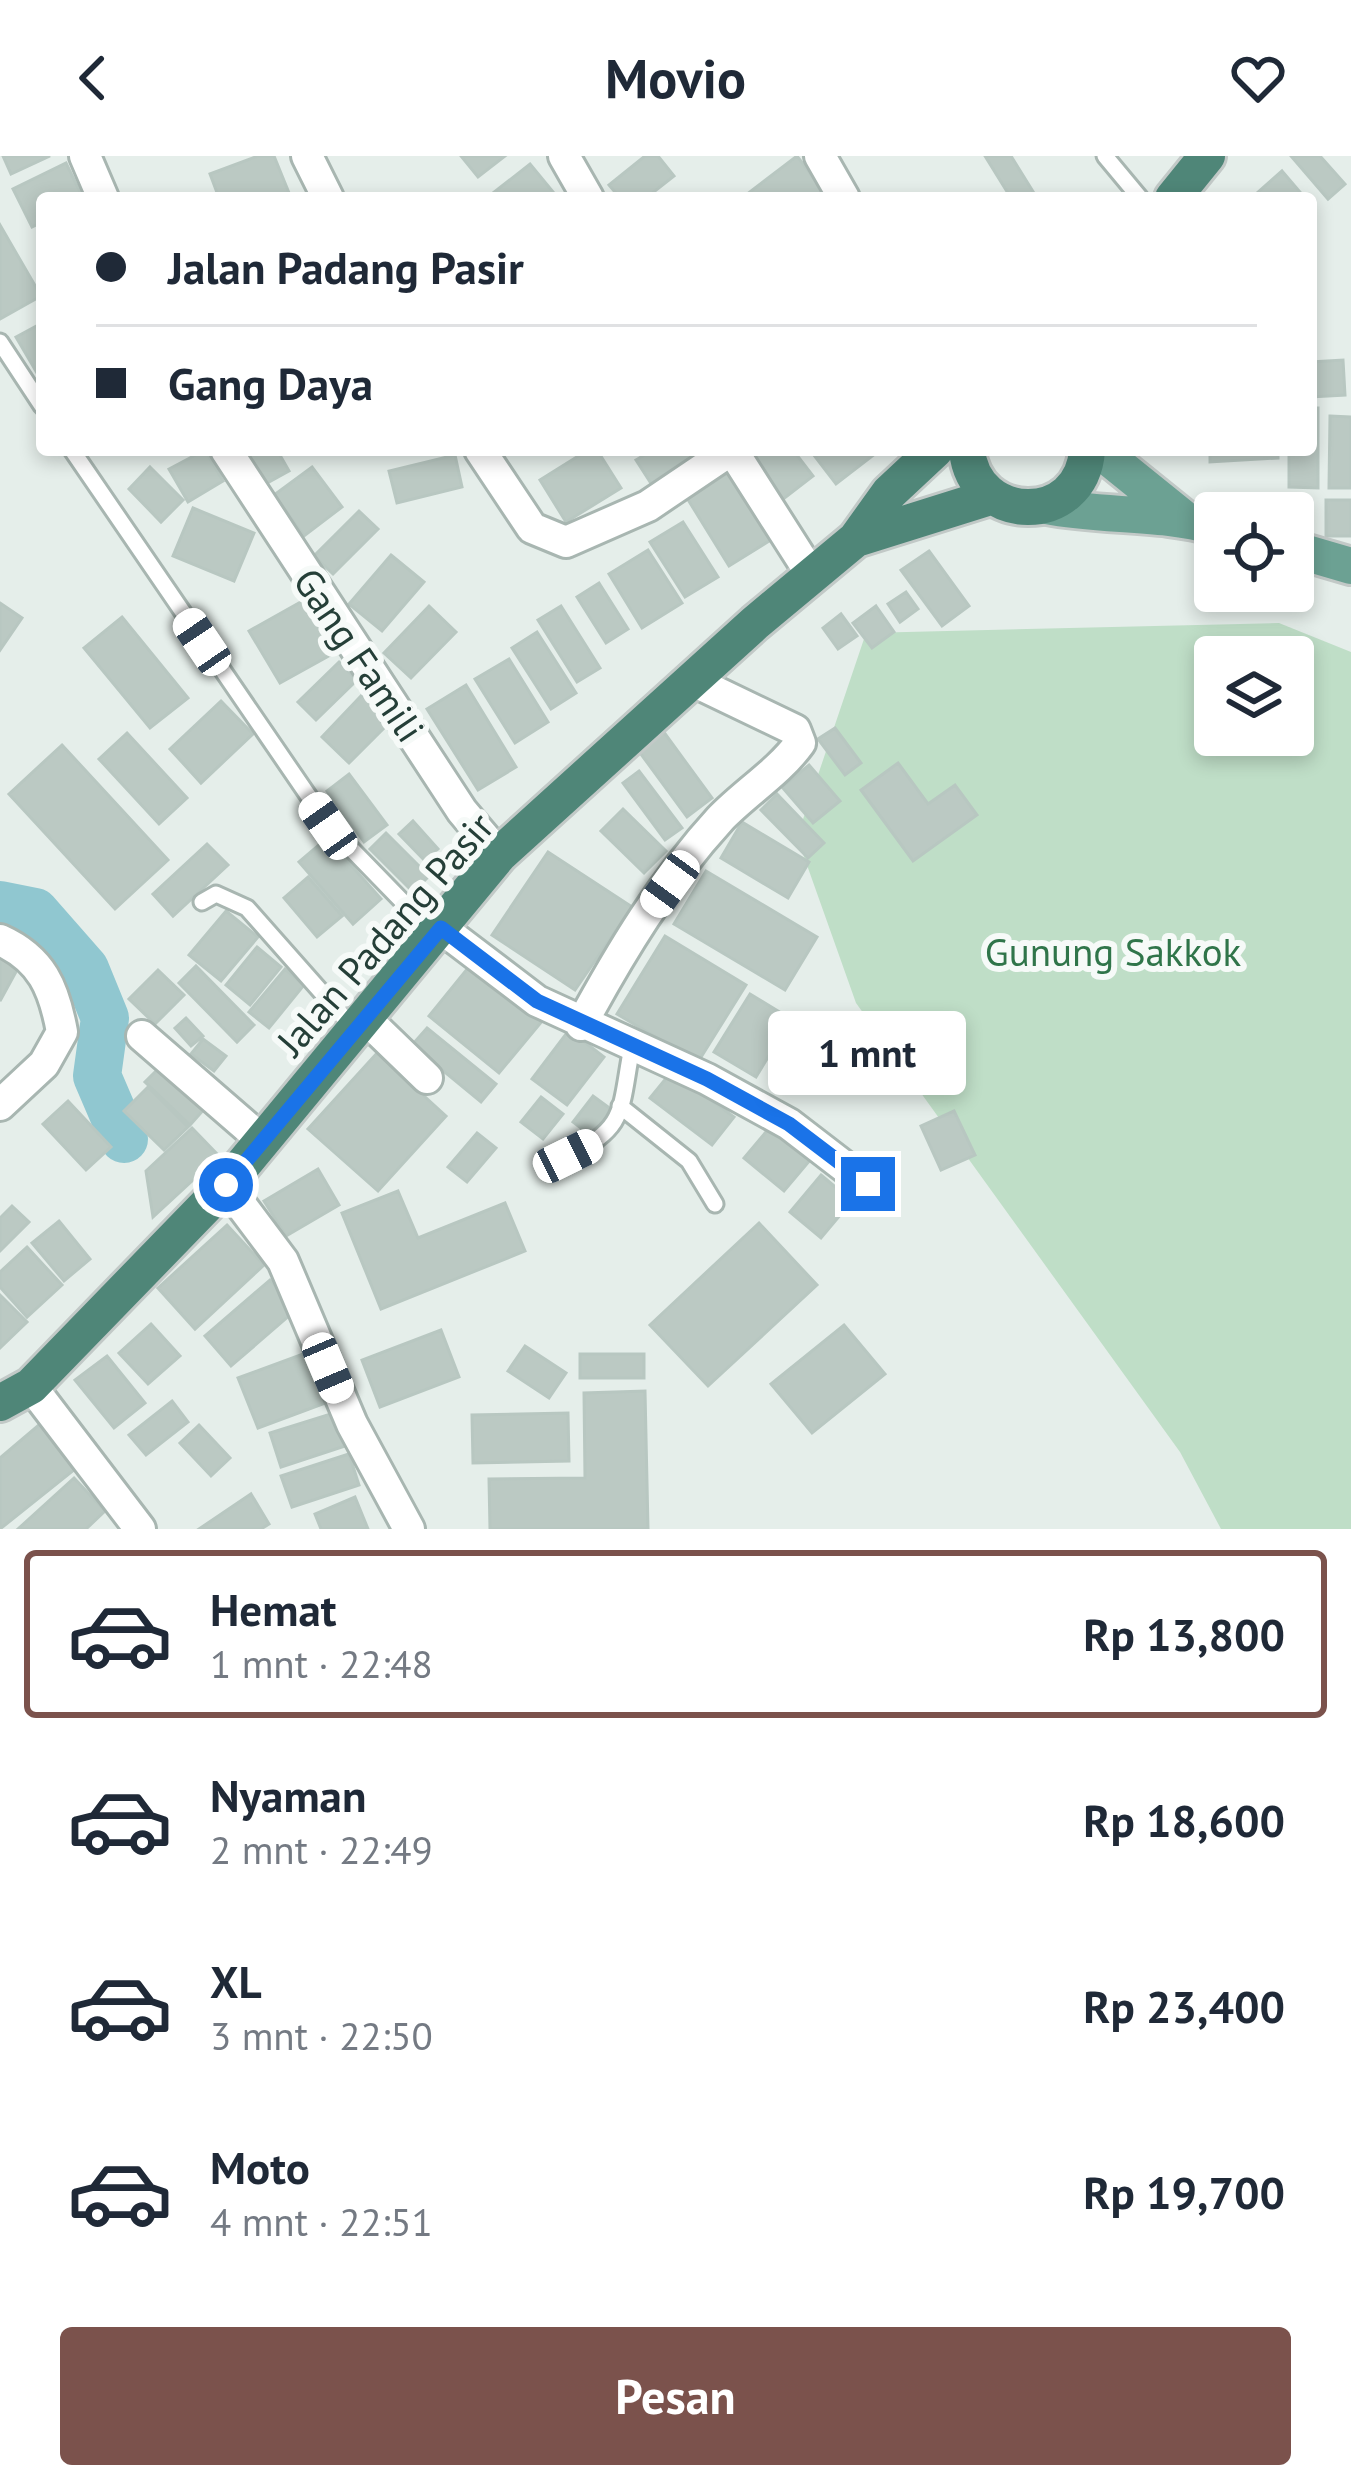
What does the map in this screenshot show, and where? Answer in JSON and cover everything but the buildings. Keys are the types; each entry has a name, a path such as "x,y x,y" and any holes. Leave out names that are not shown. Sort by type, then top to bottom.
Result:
{"highway":[{"path":"1178,192 1207,156"},
{"path":"856,539 889,493 929,456"},
{"path":"968,456 970,471 990,496 1023,509 1047,506 1074,488 1085,456"},
{"path":"856,539 990,496"},
{"name":"Jalan Padang Pasir","path":"12,1388 226,1185 500,855 811,574 856,539"}],"main road":[{"path":"1107,456 1194,518"},
{"path":"1047,506 1096,516 1194,522"},
{"path":"1314,555 1351,566"}],"street":[{"path":"85,156 100,192"},
{"path":"307,156 325,192"},
{"path":"564,156 585,192"},
{"path":"820,156 841,192"},
{"name":"Gang Famili","path":"230,456 462,811 500,855"},
{"path":"484,456 532,528 566,542 648,506 723,456"},
{"path":"736,456 811,574"},
{"path":"581,1025 670,884 717,822 800,743 795,730 693,681"},
{"path":"437,931 537,1001 707,1079 789,1124 868,1184"},
{"path":"0,940 26,951 44,974 55,992 62,1032 44,1064 0,1105"},
{"path":"361,1025 427,1078"},
{"path":"142,1036 263,1141"},
{"path":"226,1185 283,1261 352,1424 410,1529"},
{"path":"12,1388 140,1529"}],"lane":[{"path":"1105,156 1135,192"},
{"path":"0,343 36,397"},
{"path":"75,456 328,826 437,931"},
{"path":"202,902 215,895 247,908 361,1025"},
{"path":"568,1156 602,1140 616,1122 632,1047"},
{"path":"620,1106 689,1161 715,1204"}],"green space":[{"name":"Gunung Sakkok","path":"1279,623 1311,636 1194,636 1194,756 1314,756 1314,637 1351,652 1351,1529 1221,1529 1180,1452 856,1003 797,837 866,633"}],"waterway":[{"path":"0,905 35,912 85,969 105,1018 97,1076 124,1139"}],"route":[{"path":"226,1185 441,928 537,1001 707,1079 789,1124 868,1184"}]}
